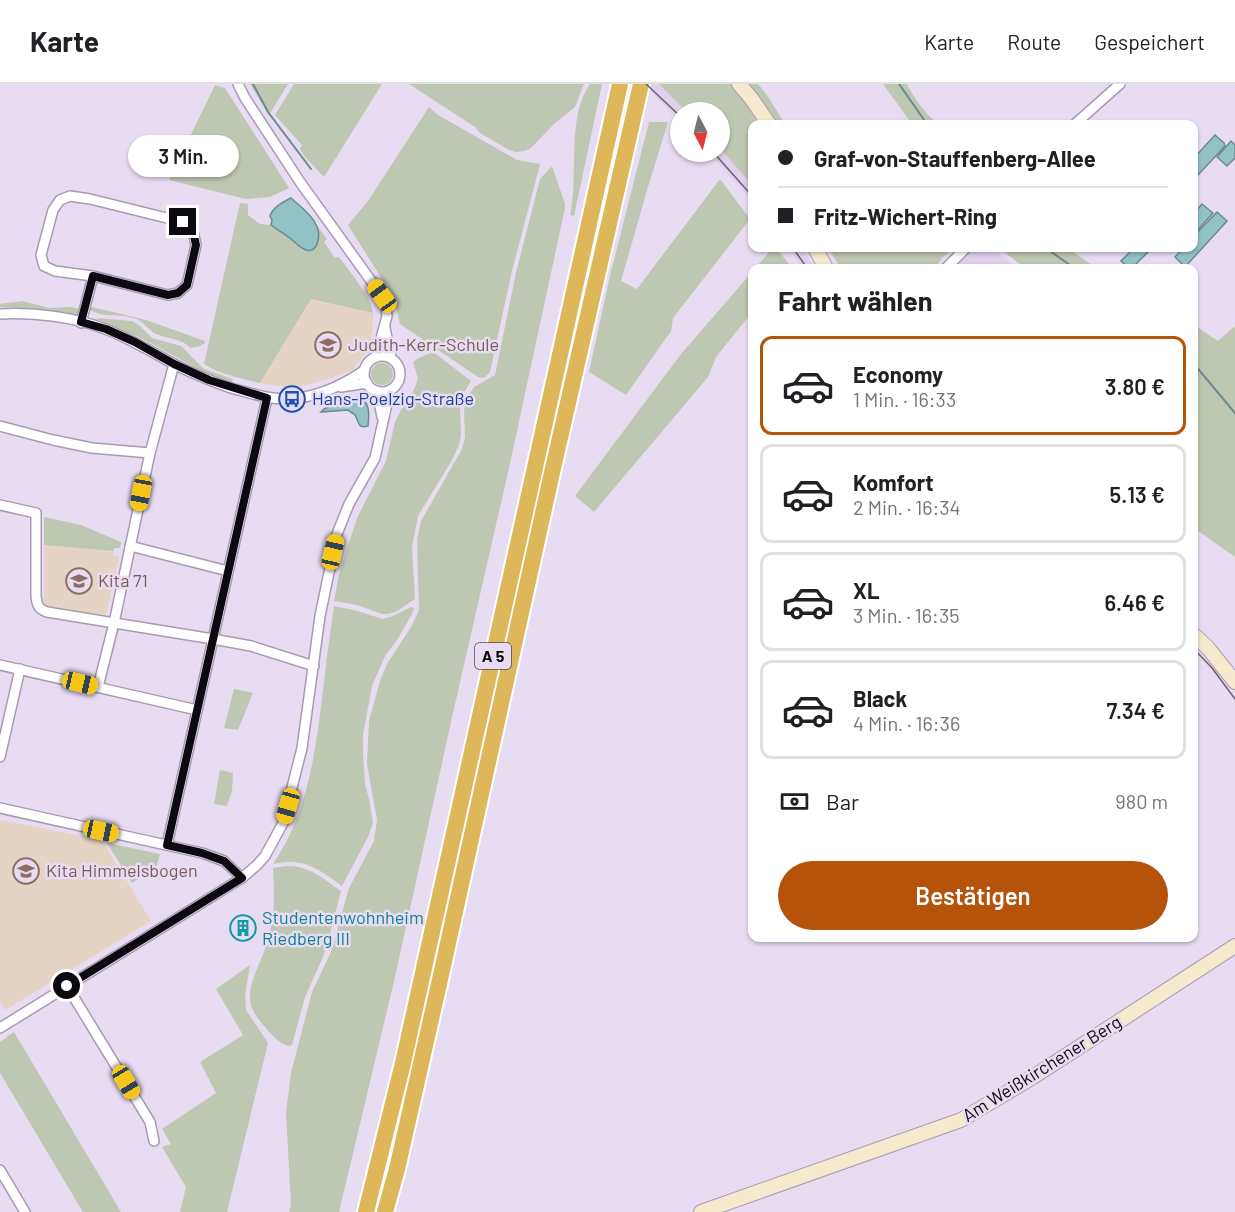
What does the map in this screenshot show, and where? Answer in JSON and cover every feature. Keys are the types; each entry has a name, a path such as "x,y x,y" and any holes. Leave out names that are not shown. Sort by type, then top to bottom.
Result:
{"highway":[{"name":"A 5","path":"385,1212 434,1006 641,84"},
{"name":"A 5","path":"366,1212 408,1042 618,91"}],"main road":[{"path":"739,84 766,120"},
{"path":"1198,639 1235,682"},
{"name":"Am Weißkirchener Berg","path":"700,1212 961,1120 1025,1082 1235,946"}],"street":[{"path":"238,84 300,182 382,296 386,308 385,326 376,357"},
{"path":"1080,120 1120,84"},
{"path":"70,196 101,202 183,222 193,231 196,245 187,285 178,293 168,295 93,276 55,271 44,266 41,255 43,243 53,210 60,200 70,196"},
{"path":"950,264 962,252"},
{"path":"81,322 93,276"},
{"path":"0,314 23,313 53,317 106,329 174,364 220,384 267,398 288,399 316,395 354,378 365,370"},
{"path":"385,326 391,358"},
{"path":"376,357 391,358 399,367 399,380 390,390 376,391 367,383 365,370 369,362 376,357"},
{"path":"98,687 150,453 174,364"},
{"path":"335,387 367,383"},
{"path":"0,1028 242,878 265,856 283,823 302,748 320,616 337,534 349,504 375,458 390,390"},
{"path":"376,391 383,422"},
{"path":"167,845 267,398"},
{"path":"0,426 92,448 150,453"},
{"path":"0,505 36,513 36,596 40,610 251,646 314,666"},
{"path":"130,546 228,571"},
{"path":"0,665 197,710"},
{"path":"0,757 20,669"},
{"path":"0,808 202,853 224,861 242,878"},
{"path":"67,986 150,1122 154,1141"},
{"path":"0,1170 25,1212"}],"shaded area":[{"path":"250,84 288,84 269,115"},
{"path":"294,84 382,84 324,177 305,157 300,149 302,145 275,115"},
{"path":"409,84 584,84 575,107 555,123 531,148 516,152 480,133 475,127"},
{"path":"590,84 602,84 574,216 570,215 574,183 575,130 578,113"},
{"path":"643,84 659,84 672,96 678,102 670,102 670,111"},
{"path":"659,84 733,84 761,120 748,120 748,180 730,160 730,102 677,102"},
{"path":"746,84 758,84 767,95 783,120 772,120"},
{"path":"883,84 907,84 934,120 909,120"},
{"path":"215,85 225,88 289,188 270,197 246,199 169,180"},
{"path":"429,107 438,115 517,160 540,164 512,271 490,372 484,378 478,377 400,324 394,298 348,225 368,201"},
{"path":"649,122 668,122 621,281 637,289 720,179 748,216 748,222 673,318 671,331 626,395 589,372 610,276"},
{"path":"1215,135 1224,143 1225,146 1198,175 1198,154"},
{"path":"1231,141 1235,145 1235,158 1227,166 1217,157"},
{"path":"730,160 748,180 748,196 717,162 730,162"},
{"path":"552,166 565,208 395,977 339,1212 289,1212 291,1205 286,1113 291,1073 312,992 331,952 349,888 374,841 377,820 367,764 369,721 387,664 419,610 417,539 421,521 462,449 465,437 466,399 474,387 495,375 516,273 540,179"},
{"path":"291,198 316,224 319,237 312,250 302,248 271,225 270,216 273,210"},
{"path":"240,203 248,204 248,215 260,224 271,225 301,247 319,233 318,227 327,239 324,242 335,258 339,257 369,299 373,313 311,299 260,383 224,373 204,364"},
{"path":"1202,204 1213,213 1198,230 1198,208"},
{"path":"1217,212 1227,221 1188,264 1182,264 1175,257 1179,252 1198,252 1198,232"},
{"path":"769,252 779,252 789,264 759,264"},
{"path":"791,252 805,252 812,264 800,264"},
{"path":"831,252 949,252 938,264 838,264"},
{"path":"967,252 996,252 1013,264 955,264"},
{"path":"1004,252 1074,252 1090,264 1020,264"},
{"path":"1130,252 1148,252 1136,264 1124,264 1121,261"},
{"path":"748,277 748,317 716,357 708,377 594,512 575,496 681,354"},
{"name":"Judith-Kerr-Schule","path":"311,299 373,313 372,347 353,370 325,380 302,386 285,387 260,383"},
{"path":"22,301 49,308 81,309 76,314 44,309 0,307 0,304"},
{"path":"88,306 146,320 205,341 205,343 191,348 179,340 156,334 137,319 100,314 88,309"},
{"path":"98,318 132,321 152,338 181,346 204,369 233,379 232,382 200,370"},
{"path":"1235,326 1235,557 1198,531 1198,328 1218,341"},
{"path":"430,353 436,354 471,381 463,394 460,407 459,445 418,516 412,548 415,599 388,614 334,601 339,574 357,518 386,461 395,422 411,396 418,378 413,362"},
{"path":"382,363 390,366 393,374 390,382 382,385 374,382 371,374 374,366"},
{"path":"357,397 363,398 367,405 368,426 360,425 355,415 348,410 321,412 324,409"},
{"path":"44,517 81,525 121,542 120,548 115,548 113,551 44,545"},
{"name":"Kita 71","path":"44,545 113,551 113,555 119,557 105,618 44,608"},
{"path":"334,606 383,619 411,607 414,608 397,640 385,656 372,686 363,735 363,754 365,784 373,823 342,886 326,874 302,863 273,864 296,820 310,773"},
{"path":"234,689 253,693 238,730 224,728"},
{"path":"220,770 233,773 232,791 227,806 214,804"},
{"path":"0,820 102,840 151,921 5,1010 0,1002"},
{"path":"107,843 160,854 156,868 132,883"},
{"path":"286,866 309,870 341,891 323,957 305,997 292,1045 289,1046 279,1041 262,1024 250,1003 253,978 266,946 272,923 273,868"},
{"path":"250,965 245,995 246,1010 268,1043 227,1212 180,1212 186,1187 162,1147 171,1144 162,1129 216,1093 200,1062 243,1035 216,989"},
{"path":"14,1032 121,1212 83,1212 0,1073 0,1042"}],"waterway":[{"path":"253,84 268,112 311,169"},
{"path":"899,84 924,120"},
{"path":"1052,252 1068,264"},
{"path":"1198,369 1235,413"}],"tram line":[{"path":"646,84 670,107"},
{"path":"722,162 748,191"},
{"path":"796,252 804,264"},
{"path":"1198,653 1235,699"}],"place":[{"name":"Judith-Kerr-Schule","path":"328,345"},
{"name":"Hans-Poelzig-Straße","path":"292,399"},
{"name":"Kita 71","path":"79,581"},
{"name":"Kita Himmelsbogen","path":"26,871"},
{"name":"Studentenwohnheim Riedberg III","path":"243,928"}],"route":[{"path":"67,986 242,878 224,861 167,845 267,398 209,380 135,342 106,329 81,322 93,276 168,295 178,293 187,285 196,245 193,231 183,222"}]}
